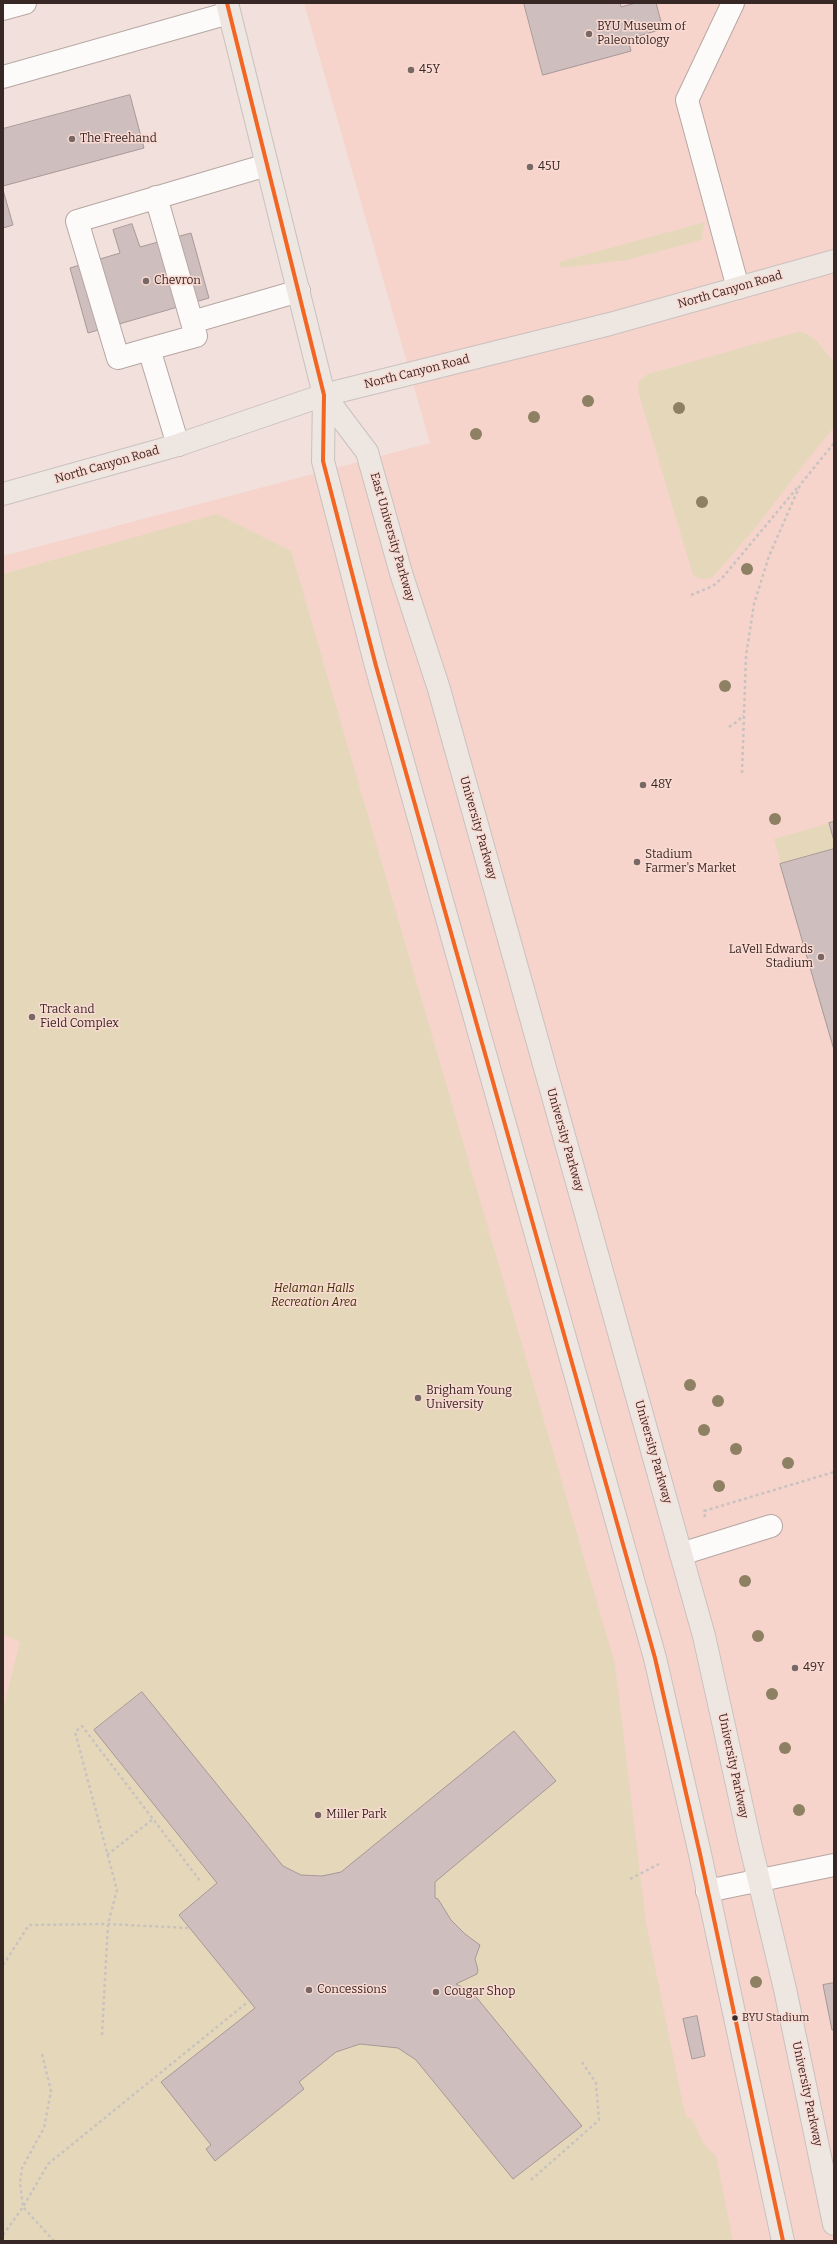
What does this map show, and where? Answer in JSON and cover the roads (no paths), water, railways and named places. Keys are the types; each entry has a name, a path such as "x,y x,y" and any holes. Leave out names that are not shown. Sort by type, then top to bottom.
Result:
{"main road":[{"path":"228,8 324,395 323,461 376,666 655,1658 708,1891 783,2241"},
{"name":"North Canyon Road","path":"3,494 178,445 324,395 610,324 834,261"},
{"name":"East University Parkway","path":"324,395 367,452 401,573 439,689"},
{"name":"University Parkway","path":"439,689 704,1636 758,1880 785,1989 834,2224"}],"lane":[{"path":"3,8 25,3"},
{"path":"733,3 687,100 738,288"},
{"path":"3,77 228,8"},
{"path":"156,197 196,336 118,358 77,221 156,197 267,165"},
{"path":"192,322 299,291"},
{"path":"149,349 178,445"},
{"path":"682,1554 771,1526"},
{"path":"708,1891 834,1865"}],"place":[{"name":"BYU Museum of Paleontology","path":"589,34"},
{"name":"45Y","path":"411,70"},
{"name":"The Freehand","path":"72,139"},
{"name":"45U","path":"530,167"},
{"name":"Chevron","path":"146,281"},
{"name":"48Y","path":"643,785"},
{"name":"Stadium Farmer's Market","path":"637,862"},
{"name":"LaVell Edwards Stadium","path":"821,957"},
{"name":"Track and Field Complex","path":"32,1017"},
{"name":"Brigham Young University","path":"418,1398"},
{"name":"49Y","path":"795,1668"},
{"name":"Miller Park","path":"318,1815"},
{"name":"Concessions","path":"309,1990"},
{"name":"Cougar Shop","path":"436,1992"},
{"name":"BYU Stadium","path":"735,2018"}],"park label":[{"name":"Helaman Halls Recreation Area","path":"314,1296"}]}
